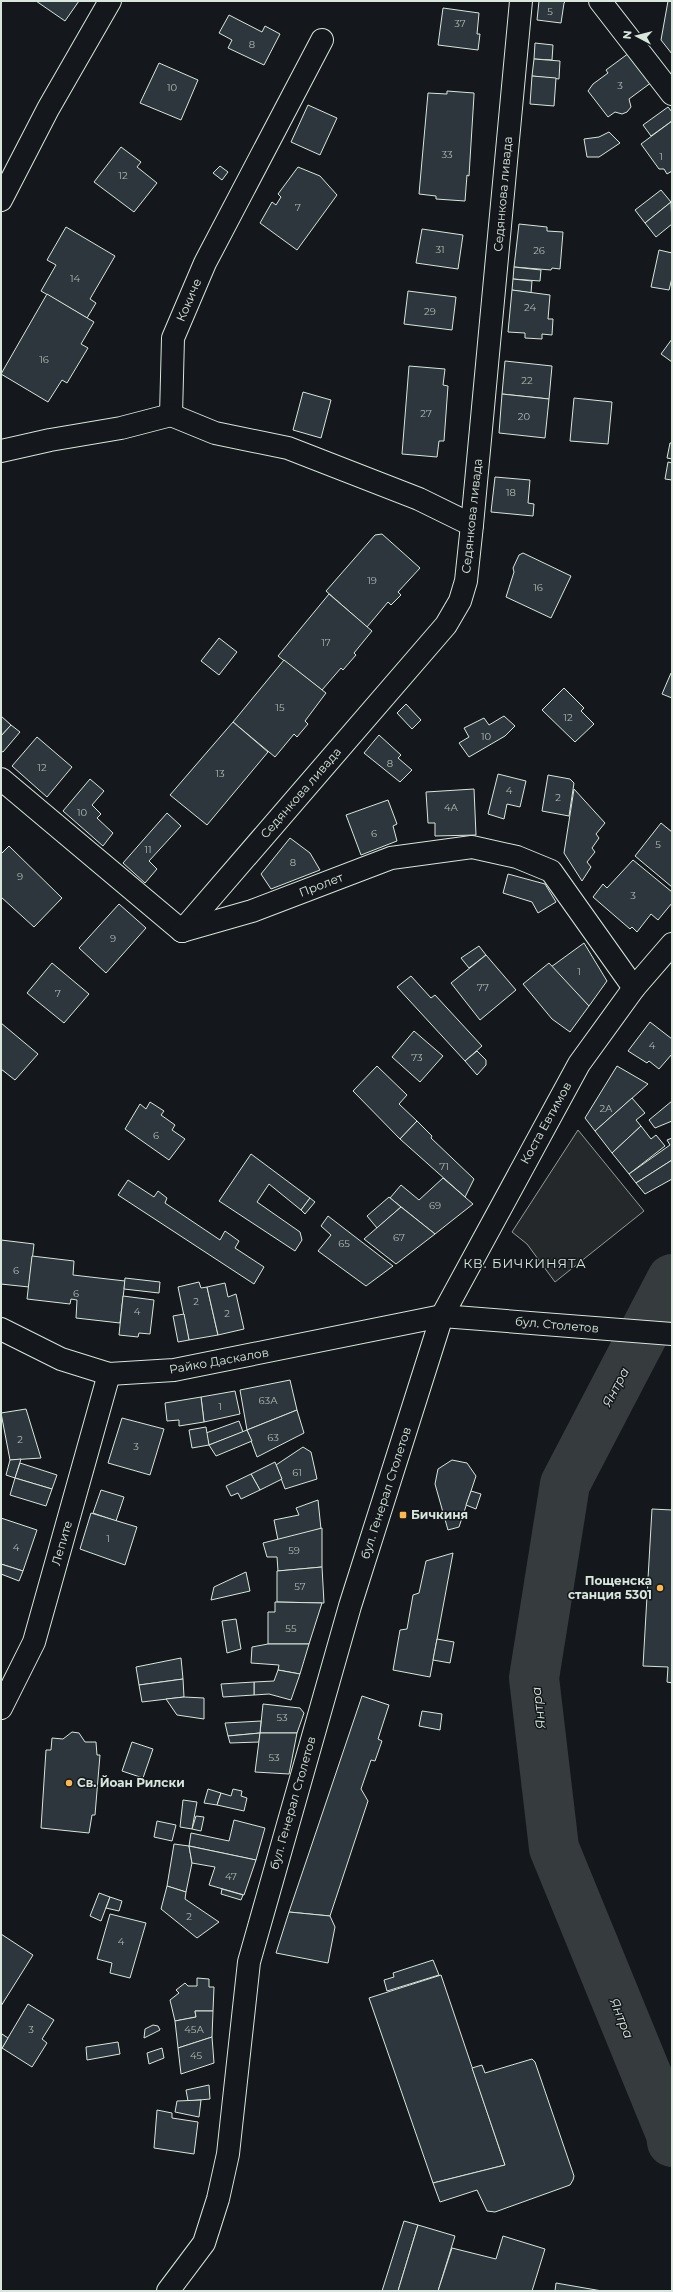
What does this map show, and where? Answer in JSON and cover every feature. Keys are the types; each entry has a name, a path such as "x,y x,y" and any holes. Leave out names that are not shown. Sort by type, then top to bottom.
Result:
{"street":[{"path":"1,200 48,109 110,1"},
{"name":"Седянкова ливада","path":"182,931 446,625 460,601 466,581 472,526 521,1"},
{"path":"600,1 672,94"},
{"name":"Кокиче","path":"171,414 173,338 205,263 322,40"},
{"path":"1,451 50,440 121,428 171,414 215,433 288,448 419,499 472,526"},
{"path":"1,779 182,931"},
{"name":"Пролет","path":"182,931 252,911 391,858 472,847 517,858 551,871 634,988"},
{"name":"Коста Евтимов","path":"442,1316 579,1064 634,988 672,944"},
{"name":"бул. Столетов","path":"442,1316 672,1334"},
{"name":"Райко Даскалов","path":"1,1329 18,1340 61,1359 109,1374 174,1370 442,1316"},
{"name":"бул. Генерал Столетов","path":"168,2291 204,2243 218,2199 228,2154 249,1962 350,1606 442,1316"},
{"name":"Лепите","path":"1,1708 34,1642 109,1374"}],"shaded area":[{"path":"578,1130 644,1211 555,1282 527,1244 512,1232"}],"building":[{"path":"36,1 79,1 65,21"},
{"path":"539,1 566,1 564,3 561,23 537,20"},
{"path":"668,1 672,1 672,54 661,40"},
{"path":"443,8 479,13 477,34 480,34 478,50 438,45"},
{"path":"229,15 262,32 265,26 280,34 264,65 228,48 232,40 219,33"},
{"path":"535,43 553,45 552,60 534,59"},
{"path":"629,53 652,82 629,99 631,107 627,112 622,114 615,112 608,117 588,91 593,84 608,73 606,70"},
{"path":"534,59 560,61 559,79 532,76"},
{"path":"159,63 198,80 181,120 140,103"},
{"path":"532,76 556,78 554,106 530,104"},
{"path":"447,91 474,93 469,176 467,175 465,201 436,199 436,196 419,194 428,93 447,94"},
{"path":"308,105 337,118 320,155 291,142"},
{"path":"668,107 672,112 672,121 651,136 643,125"},
{"path":"672,121 672,171 667,174 664,169 659,169 641,144"},
{"path":"609,132 620,143 599,157 587,157 584,139 599,137"},
{"path":"121,147 141,162 137,167 157,183 134,212 94,182"},
{"path":"220,166 228,172 222,180 213,173"},
{"path":"298,167 320,176 337,195 297,250 260,223 272,202 276,205 281,197 278,194"},
{"path":"661,190 671,202 645,223 635,210"},
{"path":"671,202 672,224 656,237 645,223"},
{"path":"519,224 547,227 547,231 563,232 560,269 552,268 551,270 514,267"},
{"path":"66,227 115,256 90,299 96,303 87,318 41,291 56,265 47,260"},
{"path":"422,229 463,235 458,269 416,263"},
{"path":"659,250 672,253 672,278 669,290 651,287"},
{"path":"514,267 541,270 540,281 513,279"},
{"path":"513,279 532,281 531,293 512,290"},
{"path":"512,290 550,295 548,319 553,319 552,335 542,334 542,339 525,338 525,333 508,332"},
{"path":"408,291 456,297 452,330 404,324"},
{"path":"47,294 94,322 81,344 88,348 67,383 62,380 48,402 1,374"},
{"path":"672,339 672,362 661,354"},
{"path":"505,361 552,366 549,399 502,394"},
{"path":"409,366 445,369 443,385 448,386 444,441 439,441 437,457 402,454"},
{"path":"303,392 331,400 321,438 293,430"},
{"path":"502,394 549,399 545,438 499,433"},
{"path":"574,398 612,402 608,444 570,441"},
{"path":"670,443 672,443 672,459 667,458"},
{"path":"668,462 672,463 672,480 665,479"},
{"path":"495,477 530,480 528,503 534,504 533,516 491,512"},
{"path":"382,534 420,568 398,592 401,595 391,605 388,602 367,627 326,591 375,535"},
{"path":"523,553 571,576 551,618 506,597 514,572 513,568 519,555"},
{"path":"329,594 372,631 354,653 356,655 343,670 341,668 322,690 278,656"},
{"path":"219,638 237,652 219,675 201,661"},
{"path":"284,660 326,693 305,721 308,724 297,737 294,734 275,757 233,722"},
{"path":"672,673 672,698 662,694"},
{"path":"564,688 584,708 581,711 594,724 575,742 542,710"},
{"path":"406,704 421,720 412,729 397,713"},
{"path":"1,716 11,725 1,736"},
{"path":"504,716 515,726 505,736 469,757 459,743 469,737 464,728 484,718 489,725"},
{"path":"233,722 268,752 207,825 170,795"},
{"path":"11,725 20,732 3,752 1,751 1,736"},
{"path":"379,735 401,755 398,758 412,770 400,782 364,753"},
{"path":"37,737 72,767 47,797 12,766"},
{"path":"498,774 526,781 520,807 507,804 504,819 488,814"},
{"path":"548,775 570,779 574,783 569,816 542,811"},
{"path":"90,779 104,791 92,805 101,814 97,818 113,833 103,846 63,811"},
{"path":"474,789 476,835 435,836 435,823 428,823 426,792"},
{"path":"574,789 605,823 596,834 599,838 592,848 595,852 587,862 591,867 582,881 564,853"},
{"path":"388,800 397,824 393,826 397,841 361,855 346,815"},
{"path":"167,813 181,826 149,861 157,869 145,883 123,863"},
{"path":"661,823 672,832 672,887 635,856"},
{"path":"290,838 310,853 320,870 271,889 261,874"},
{"path":"9,846 62,898 34,927 1,897 1,854"},
{"path":"633,860 672,892 672,903 658,920 651,914 637,932 632,927 630,929 593,897 603,884 607,888"},
{"path":"508,874 545,884 556,902 538,913 532,902 503,893"},
{"path":"119,904 146,928 106,973 79,948"},
{"path":"584,943 607,981 589,1006 551,967"},
{"path":"479,946 486,955 469,968 461,958"},
{"path":"486,955 516,990 480,1020 451,983"},
{"path":"52,963 89,994 64,1023 27,993"},
{"path":"549,963 589,1006 570,1032 552,1019 523,984"},
{"path":"411,976 431,998 435,995 482,1046 465,1061 397,987"},
{"path":"650,1022 672,1039 672,1054 659,1069 649,1061 647,1063 628,1051"},
{"path":"1,1023 38,1054 15,1080 1,1069"},
{"path":"414,1031 443,1056 420,1082 392,1057"},
{"path":"477,1051 486,1060 486,1065 477,1075 465,1061"},
{"path":"377,1066 407,1095 399,1104 417,1121 400,1139 353,1091"},
{"path":"617,1066 648,1084 595,1131 585,1118"},
{"path":"632,1098 645,1113 636,1120 641,1126 612,1153 595,1131"},
{"path":"672,1101 672,1121 655,1128 649,1120"},
{"path":"150,1102 164,1111 161,1115 175,1125 172,1130 185,1139 169,1160 125,1129 140,1104 146,1109"},
{"path":"417,1121 432,1136 431,1138 474,1179 465,1197 400,1139"},
{"path":"641,1126 651,1139 656,1135 665,1146 629,1174 612,1153"},
{"path":"672,1138 672,1160 636,1183 629,1174 670,1145 667,1140"},
{"path":"251,1154 310,1198 301,1210 269,1184 257,1202 300,1232 302,1240 295,1251 219,1201"},
{"path":"672,1160 672,1179 645,1194 636,1183"},
{"path":"443,1178 473,1204 435,1234 390,1198 401,1185 419,1200"},
{"path":"128,1180 154,1197 158,1191 167,1198 165,1203 220,1240 225,1231 239,1241 235,1248 264,1267 254,1284 118,1195"},
{"path":"389,1197 401,1207 377,1228 367,1216"},
{"path":"310,1198 315,1202 305,1214 301,1210"},
{"path":"401,1207 435,1234 396,1264 364,1239"},
{"path":"328,1216 393,1266 366,1286 318,1251 331,1235 321,1226"},
{"path":"1,1240 34,1244 29,1287 1,1284"},
{"path":"32,1256 74,1261 73,1275 125,1281 120,1323 76,1318 77,1300 71,1299 70,1304 27,1299"},
{"path":"125,1278 160,1282 159,1293 124,1289"},
{"path":"199,1282 201,1288 207,1287 218,1335 189,1340 178,1287"},
{"path":"225,1283 228,1297 236,1294 244,1329 218,1335 207,1287"},
{"path":"123,1296 154,1300 150,1334 139,1333 138,1337 119,1335"},
{"path":"184,1314 189,1340 178,1342 173,1316"},
{"path":"290,1380 297,1410 247,1430 240,1390"},
{"path":"235,1391 240,1414 204,1422 201,1397"},
{"path":"201,1397 204,1422 179,1426 179,1420 167,1421 165,1403"},
{"path":"26,1409 41,1458 10,1460 1,1413"},
{"path":"297,1410 304,1433 257,1457 247,1430"},
{"path":"122,1418 164,1429 150,1475 108,1463"},
{"path":"239,1421 243,1432 209,1445 206,1433"},
{"path":"206,1427 209,1445 192,1448 189,1430"},
{"path":"247,1430 252,1441 216,1456 209,1445"},
{"path":"303,1447 311,1452 317,1479 285,1489 276,1465"},
{"path":"21,1459 15,1478 6,1475 10,1460"},
{"path":"452,1460 467,1463 476,1476 459,1527 448,1530 435,1484 438,1469"},
{"path":"275,1462 282,1479 260,1490 251,1474"},
{"path":"20,1463 57,1475 52,1489 15,1478"},
{"path":"251,1474 260,1490 241,1499 238,1493 231,1496 226,1486"},
{"path":"15,1478 52,1489 46,1506 10,1495"},
{"path":"101,1490 124,1497 116,1521 93,1513"},
{"path":"471,1491 481,1494 476,1509 466,1505"},
{"path":"318,1500 321,1529 278,1540 274,1520 299,1515 296,1508"},
{"name":"Пощенска станция 5301","path":"652,1509 672,1510 672,1683 667,1682 668,1667 643,1666"},
{"path":"91,1513 137,1527 125,1565 80,1549"},
{"path":"1,1518 37,1530 23,1571 1,1564"},
{"path":"322,1528 322,1567 278,1571 277,1557 267,1557 263,1543"},
{"path":"453,1553 430,1677 393,1670 400,1630 407,1629 413,1595 419,1593 426,1561"},
{"path":"1,1564 23,1571 19,1581 1,1574"},
{"path":"322,1567 324,1603 277,1602 277,1571"},
{"path":"246,1572 250,1591 211,1600 214,1587"},
{"path":"275,1602 322,1603 309,1644 268,1644 268,1612 275,1612"},
{"path":"236,1619 241,1649 227,1653 222,1621"},
{"path":"437,1639 454,1642 450,1663 433,1660"},
{"path":"268,1644 309,1644 300,1674 278,1670 279,1665 251,1663 252,1647"},
{"path":"181,1658 183,1679 139,1685 136,1667"},
{"path":"278,1670 300,1674 291,1700 269,1694 254,1695 254,1682 274,1681"},
{"path":"183,1679 184,1697 142,1702 139,1685"},
{"path":"254,1682 254,1695 223,1697 221,1684"},
{"path":"362,1696 389,1705 378,1739 382,1741 375,1761 371,1760 361,1789 368,1801 330,1916 289,1912"},
{"path":"184,1697 204,1698 204,1719 177,1715 166,1699"},
{"path":"263,1704 300,1708 304,1713 297,1733 260,1733"},
{"path":"422,1711 442,1714 440,1730 419,1726"},
{"path":"261,1721 260,1733 228,1736 225,1723"},
{"path":"72,1732 79,1733 85,1742 96,1742 97,1755 100,1755 95,1815 92,1815 89,1833 41,1828 46,1750 51,1750 52,1738 63,1739"},
{"path":"260,1733 259,1742 230,1743 228,1736"},
{"path":"260,1733 297,1733 289,1774 255,1772"},
{"path":"132,1742 153,1749 143,1778 122,1771"},
{"path":"208,1789 221,1793 217,1805 204,1803"},
{"path":"233,1789 242,1791 241,1796 247,1798 244,1811 217,1805 221,1793 231,1796"},
{"path":"183,1800 197,1802 192,1829 180,1827"},
{"path":"196,1816 204,1817 201,1831 192,1829"},
{"path":"234,1820 265,1828 256,1860 189,1846 191,1833 229,1841"},
{"path":"157,1821 176,1825 172,1841 154,1837"},
{"path":"174,1844 189,1846 192,1863 186,1892 167,1886"},
{"path":"189,1846 256,1860 244,1895 209,1885 215,1867 192,1863"},
{"path":"167,1886 186,1892 185,1899 219,1922 197,1938 161,1909"},
{"path":"222,1889 243,1895 241,1900 221,1894"},
{"path":"99,1893 110,1897 101,1921 90,1916"},
{"path":"110,1897 122,1901 119,1911 106,1908"},
{"path":"289,1912 330,1916 335,1927 328,1963 276,1953"},
{"path":"110,1914 146,1923 130,1978 110,1973 112,1963 97,1959"},
{"path":"1,1934 33,1955 1,2006"},
{"path":"433,1960 439,1975 387,1991 384,1980 394,1977 393,1973"},
{"path":"441,1975 505,2165 433,2183 369,1998"},
{"path":"197,1978 209,1979 209,1987 214,1987 213,2011 195,2011 196,2017 175,2021 170,2000 179,1993 176,1990 185,1983 188,1986 197,1986"},
{"path":"28,2004 54,2020 42,2039 47,2043 32,2067 2,2048"},
{"path":"195,2011 213,2011 212,2037 178,2048 175,2021 196,2017"},
{"path":"153,2025 158,2026 160,2030 144,2038 145,2029"},
{"path":"2,2034 8,2038 1,2050 1,2036"},
{"path":"212,2037 214,2063 181,2074 178,2048"},
{"path":"118,2042 120,2054 87,2060 86,2047"},
{"path":"162,2048 164,2058 149,2064 147,2053"},
{"path":"532,2059 535,2062 574,2176 570,2185 495,2212 487,2211 477,2190 440,2202 433,2183 505,2165 472,2068 482,2065 485,2073"},
{"path":"209,2085 210,2099 188,2101 186,2090"},
{"path":"201,2100 199,2117 175,2112 177,2101"},
{"path":"157,2110 172,2113 172,2118 198,2122 194,2154 154,2148"},
{"path":"404,2221 418,2225 398,2291 382,2291"},
{"path":"418,2225 455,2236 438,2291 398,2291"},
{"path":"503,2236 545,2249 532,2291 438,2291 452,2248 496,2259"},
{"path":"556,2283 602,2291 555,2291"}],"waterway":[{"name":"Янтра","path":"672,1279 565,1484 534,1678 554,1848 671,2134 672,2142"}],"place":[{"name":"Бичкиня","path":"403,1515"},
{"name":"Пощенска станция 5301","path":"660,1588"},
{"name":"Св. Йоан Рилски","path":"69,1783"}],"district":[{"name":"КВ. БИЧКИНЯТА","path":"525,1263"}]}
